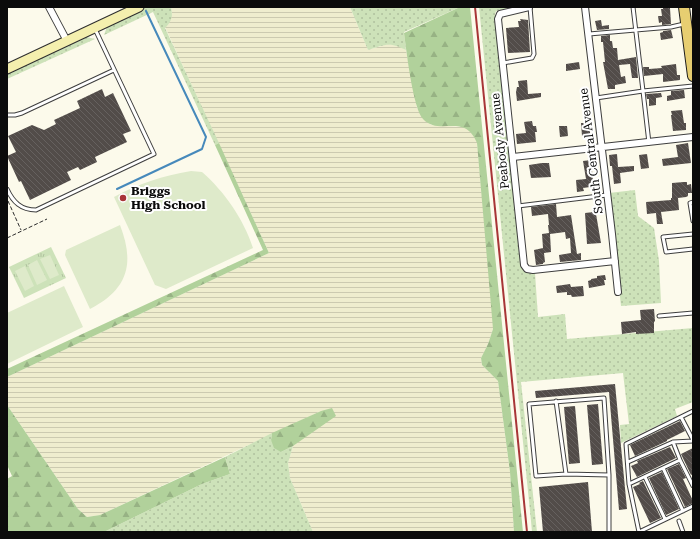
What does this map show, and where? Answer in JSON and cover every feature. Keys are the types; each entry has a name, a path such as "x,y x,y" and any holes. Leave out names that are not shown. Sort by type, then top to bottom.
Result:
{"main road":[{"path":"684,7 688,22 693,76"}],"street":[{"path":"49,7 67,41"},
{"path":"7,69 94,28 122,11 139,7"},
{"name":"Peabody Avenue","path":"530,7 503,12 500,14 498,19 524,265 527,269 533,270 615,261"},
{"name":"South Central Avenue","path":"585,7 618,292"},
{"path":"513,157 693,137"}],"lane":[{"path":"503,63 532,58 534,54 530,7"},
{"path":"633,7 649,143"},
{"path":"589,34 672,27 688,22"},
{"path":"7,189 11,197 19,206 27,210 36,210 154,154 94,28"},
{"path":"7,114 15,116 114,70"},
{"path":"596,98 693,86"},
{"path":"518,206 607,195"},
{"path":"693,202 690,203 693,221"},
{"path":"693,234 663,237 666,252 693,249"},
{"path":"659,316 693,313"},
{"path":"609,475 566,474 536,476 529,404 604,398 609,475 609,532"},
{"path":"556,401 566,474"},
{"path":"693,411 626,444 629,484 639,532 693,506"},
{"path":"628,462 673,442 693,440 682,417"},
{"path":"673,442 693,486"},
{"path":"629,484 680,460"},
{"path":"663,468 683,511"},
{"path":"644,477 665,519"},
{"path":"679,521 683,532"}],"path":[{"path":"7,199 22,231"},
{"path":"7,238 47,219"}],"shaded area":[{"path":"171,7 350,7 368,50 387,44 399,46 406,50 417,108 431,125 466,127 474,134 477,142 493,317 493,329 481,358 482,365 498,381 510,472 514,532 313,532 290,478 288,463 293,446 303,438 321,411 100,515 87,517 78,509 7,405 7,377 269,253 165,27 172,14"}],"green space":[{"path":"145,7 171,7 171,18 165,28 219,143 215,145 153,12 104,35 108,24"},
{"path":"350,7 460,7 404,32 406,50 391,45 383,45 368,50"},
{"path":"460,7 470,7 523,532 514,532 510,472 498,381 482,365 481,358 493,329 477,143 472,134 465,129 430,124 423,119 419,113 413,91 404,33"},
{"path":"479,7 514,7 496,11 495,14 521,262 527,271 535,273 538,317 565,314 567,339 693,328 693,402 675,409 677,416 621,443 620,425 629,424 623,373 521,382 537,532 532,532"},
{"path":"83,36 95,39 7,79 7,72"},
{"path":"219,143 269,253 7,377 7,369 263,250 215,145"},
{"path":"191,171 202,172 226,197 239,217 253,248 166,289 155,285 114,197 151,181 170,175"},
{"path":"635,190 638,216 654,228 659,261 661,303 621,306 609,193"},
{"path":"120,225 125,239 127,252 125,274 113,293 90,309 65,255 66,250"},
{"path":"51,247 66,278 24,298 9,267"},
{"path":"50,255 59,275 50,279 40,259"},
{"path":"37,260 47,280 37,285 28,265"},
{"path":"25,266 34,286 25,291 15,271"},
{"path":"64,286 83,327 7,364 7,313"},
{"path":"7,405 78,509 87,517 100,515 225,457 230,474 202,484 104,532 7,532 7,479 12,476 7,465"},
{"path":"332,408 336,416 293,446 281,452 274,448 271,440 272,433 321,411"},
{"path":"272,433 271,440 281,452 293,446 288,463 290,478 313,532 104,532 202,484 230,474 225,457"}],"building":[{"path":"663,7 670,8 671,24 662,25 662,22 659,23 658,16 662,16 661,9 663,9"},
{"path":"520,19 528,20 530,52 508,53 506,28 519,27 518,21 521,21"},
{"path":"601,20 602,26 609,25 609,29 597,30 595,21"},
{"path":"671,30 673,38 661,40 660,33"},
{"path":"610,35 610,41 612,41 613,48 617,48 618,60 636,57 638,78 632,78 630,64 619,65 621,77 625,76 626,83 615,85 615,89 608,89 603,62 605,62 603,42 601,42 601,36"},
{"path":"579,62 580,69 566,71 566,64"},
{"path":"676,64 677,75 680,75 680,80 663,82 663,74 644,76 643,67 649,67 649,69 662,68 661,66"},
{"path":"527,80 528,94 541,93 541,97 517,101 516,92 517,87 519,87 518,81"},
{"path":"102,89 105,97 113,93 131,131 123,134 127,142 95,157 97,162 80,170 78,167 67,172 71,180 30,200 21,181 19,182 7,156 16,152 8,136 32,125 44,130 56,124 54,120 80,108 77,101"},
{"path":"684,90 685,98 667,101 667,96 671,95 671,91"},
{"path":"661,93 662,97 656,98 656,105 649,106 649,99 647,99 646,94"},
{"path":"682,110 684,123 686,123 686,130 673,131 671,111"},
{"path":"532,121 533,126 536,126 536,142 517,144 516,134 526,133 524,122"},
{"path":"581,123 587,123 587,126 590,126 590,135 582,136"},
{"path":"559,126 567,126 568,136 560,137"},
{"path":"688,143 691,163 663,166 662,159 678,157 676,145"},
{"path":"617,154 618,167 634,166 634,171 620,173 621,183 614,184 609,155"},
{"path":"647,154 649,168 641,169 639,155"},
{"path":"591,160 593,180 596,179 597,186 583,188 584,191 577,192 576,180 586,179 583,161"},
{"path":"549,163 551,177 531,178 529,165"},
{"path":"687,182 687,185 691,184 692,193 688,193 688,196 686,197 678,198 679,210 661,212 663,224 657,224 656,213 647,214 646,202 671,200 672,183"},
{"path":"556,204 557,217 571,215 577,254 581,253 581,260 560,262 559,255 571,253 570,238 566,239 565,232 550,234 551,252 544,253 545,262 543,264 536,265 534,250 543,248 542,234 549,233 549,225 548,214 532,216 531,207"},
{"path":"594,212 596,214 601,243 587,244 585,213"},
{"path":"605,275 605,285 589,288 588,281 597,278 597,276"},
{"path":"570,284 571,287 583,286 584,296 572,297 571,295 567,295 567,292 557,293 556,286"},
{"path":"654,309 654,333 636,334 636,332 622,334 621,322 641,320 640,310"},
{"path":"615,384 627,509 619,510 609,392 536,398 535,391"},
{"path":"598,404 603,464 592,465 587,405"},
{"path":"575,406 580,463 569,464 564,407"},
{"path":"680,421 685,431 635,456 630,445"},
{"path":"670,447 676,458 637,477 631,466 638,463 637,461"},
{"path":"693,448 693,474 691,475 681,454"},
{"path":"679,464 686,478 683,479 693,501 693,503 685,507 667,469"},
{"path":"662,472 679,509 666,515 649,478"},
{"path":"643,481 661,518 650,523 633,487"},
{"path":"588,482 592,532 543,532 539,487"}],"waterway":[{"path":"117,189 202,149 206,137 146,11"}],"railway":[{"path":"475,7 527,532"}],"place":[{"name":"Briggs High School","path":"123,198"}]}
